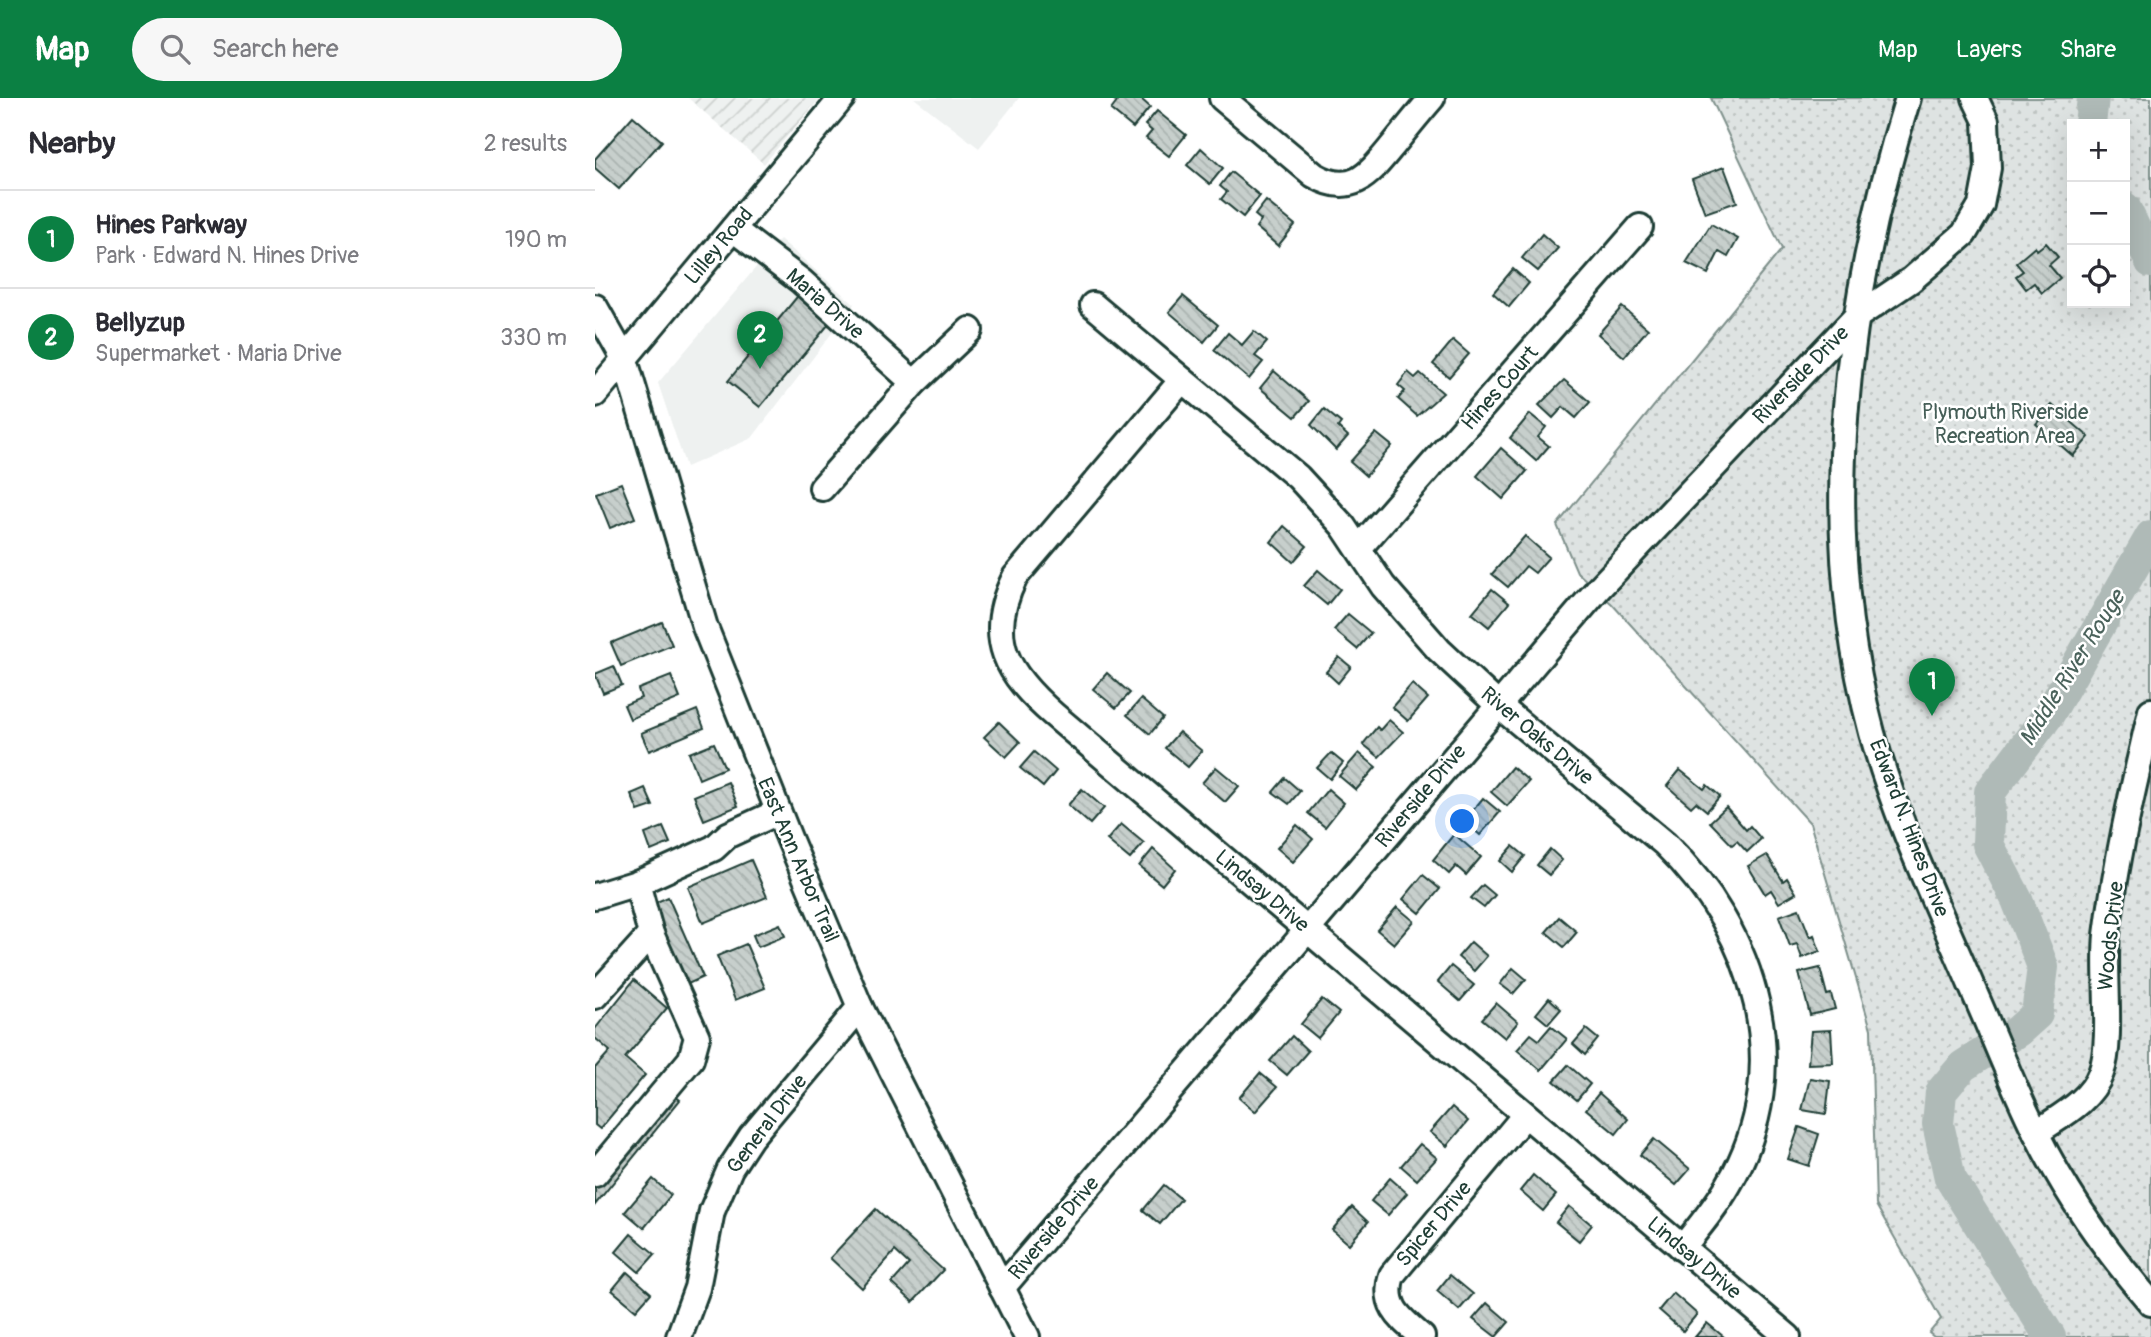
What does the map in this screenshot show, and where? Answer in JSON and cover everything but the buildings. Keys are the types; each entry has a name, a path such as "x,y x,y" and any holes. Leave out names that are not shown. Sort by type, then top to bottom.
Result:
{"street":[{"name":"Lilley Road","path":"595,394 842,98"},
{"path":"1222,98 1314,175 1326,182 1343,184 1369,174 1432,98"},
{"name":"Edward N. Hines Drive","path":"1908,98 1870,232 1856,317 1844,447 1843,514 1847,597 1858,671 1873,734 1892,795 2036,1133 2082,1212 2151,1303"},
{"name":"Riverside Drive","path":"1002,1288 1598,589 1856,317 1943,254 1964,234 1981,205 1989,168 1986,121 1975,98"},
{"name":"Hines Court","path":"1359,548 1640,227"},
{"name":"Maria Drive","path":"733,229 801,281 914,383"},
{"name":"River Oaks Drive","path":"1093,305 1322,500 1413,623 1498,705 1688,866 1725,915 1749,970 1758,1007 1762,1045 1755,1116 1745,1152 1730,1182 1709,1216 1682,1248"},
{"name":"East Ann Arbor Trail","path":"595,307 625,360 705,627 781,818 860,1007 1002,1288 1018,1332"},
{"path":"822,488 914,383 970,331"},
{"name":"Lindsay Drive","path":"1182,380 1015,577 1003,608 1003,645 1015,676 1025,690 1788,1337"},
{"name":"Woods Drive","path":"2036,1133 2086,1097 2102,1073 2105,1049 2107,937 2120,856 2151,710"},
{"path":"595,895 637,883 714,848 728,835 781,818"},
{"path":"595,1174 691,1059 697,1037 651,934 637,883"},
{"path":"595,996 651,934"},
{"name":"General Drive","path":"679,1337 697,1287 712,1211 730,1169 751,1137 860,1007"},
{"name":"Spicer Drive","path":"1422,1337 1396,1315 1391,1306 1388,1287 1392,1275 1525,1115"}],"shaded area":[{"path":"688,98 820,98 764,164"},
{"path":"914,98 1019,98 979,148"},
{"path":"780,239 854,304 752,438 686,467 658,383"}],"green space":[{"name":"Plymouth Riverside Recreation Area","path":"1711,98 2151,98 2151,1337 1934,1337 1929,1333 1941,1319 1876,1205 1871,1029 1810,823 1612,604 1577,572 1557,525 1782,249"}],"waterway":[{"name":"Middle River Rouge","path":"2091,119 2093,98"},
{"name":"Middle River Rouge","path":"2130,218 2151,262"},
{"name":"Middle River Rouge","path":"2050,1337 1950,1178 1938,1124 1941,1092 1963,1066 2018,1031 2037,1014 2043,967 2017,900 1988,844 1990,792 2049,714 2151,536"}],"place":[{"name":"Bellyzup","path":"760,369"},
{"name":"Hines Parkway","path":"1932,716"}]}
